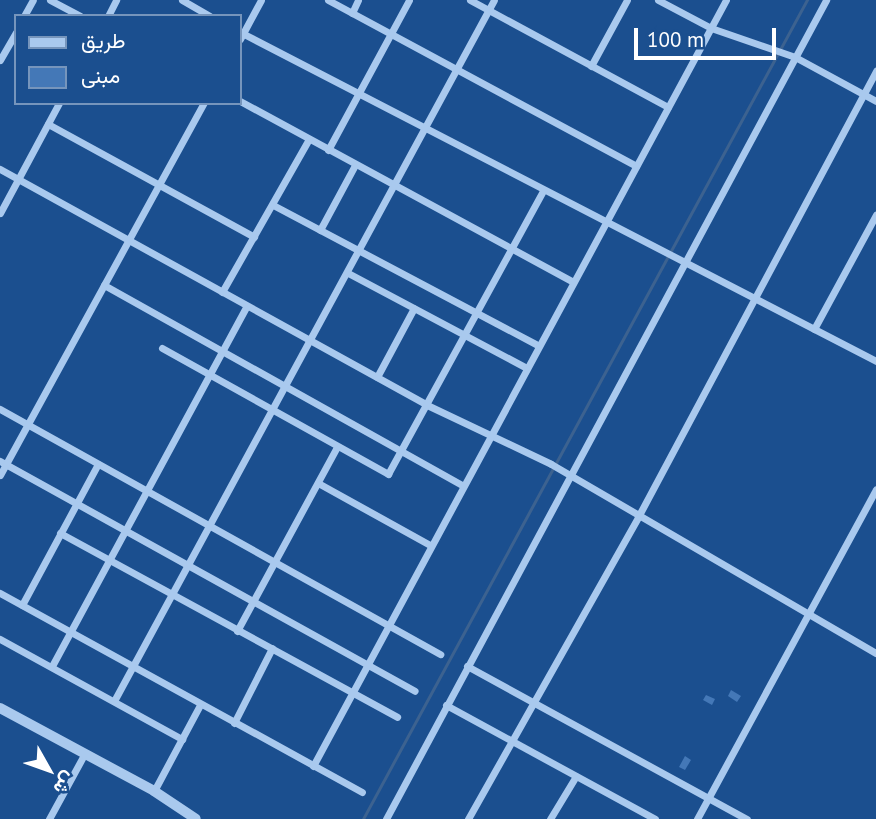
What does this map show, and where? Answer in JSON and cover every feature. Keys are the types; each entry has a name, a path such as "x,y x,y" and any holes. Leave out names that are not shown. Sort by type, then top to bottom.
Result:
{"street":[{"path":"50,0 76,14"},
{"path":"182,0 206,14"},
{"path":"242,33 261,0"},
{"path":"328,0 636,166"},
{"path":"352,13 358,0"},
{"path":"328,150 409,0"},
{"path":"470,0 668,107"},
{"path":"114,701 426,131 494,0"},
{"path":"591,66 628,0"},
{"path":"658,0 711,28 795,57 876,101"},
{"path":"313,766 571,281 726,0"},
{"path":"386,819 826,0"},
{"path":"0,60 14,36"},
{"path":"242,36 876,361"},
{"path":"468,819 638,517 876,71"},
{"path":"242,102 571,281"},
{"path":"0,213 59,105"},
{"path":"0,475 3,463 28,424 203,105"},
{"path":"48,124 254,237"},
{"path":"222,292 309,139"},
{"path":"320,230 355,165"},
{"path":"0,169 427,405 570,477 876,653"},
{"path":"162,348 386,475 402,452 543,191"},
{"path":"272,205 537,345"},
{"path":"814,328 876,215"},
{"path":"348,274 525,367"},
{"path":"104,285 462,485"},
{"path":"52,666 247,306"},
{"path":"376,377 414,308"},
{"path":"0,409 440,654"},
{"path":"237,631 337,447"},
{"path":"3,463 415,691"},
{"path":"22,605 98,464"},
{"path":"318,483 430,545"},
{"path":"696,819 876,490"},
{"path":"60,533 397,717"},
{"path":"0,593 69,634 362,792"},
{"path":"0,639 182,739"},
{"path":"233,723 272,648"},
{"path":"467,666 747,819"},
{"path":"154,791 200,705"},
{"path":"446,705 655,819"},
{"path":"0,708 86,752 196,819"},
{"path":"49,819 86,752"},
{"path":"550,819 576,776"}],"building":[{"path":"731,690 741,696 737,702 728,696"},
{"path":"706,695 715,699 712,705 703,700"},
{"path":"685,756 691,760 685,770 679,767"}],"waterway":[{"path":"363,819 807,0"}]}
